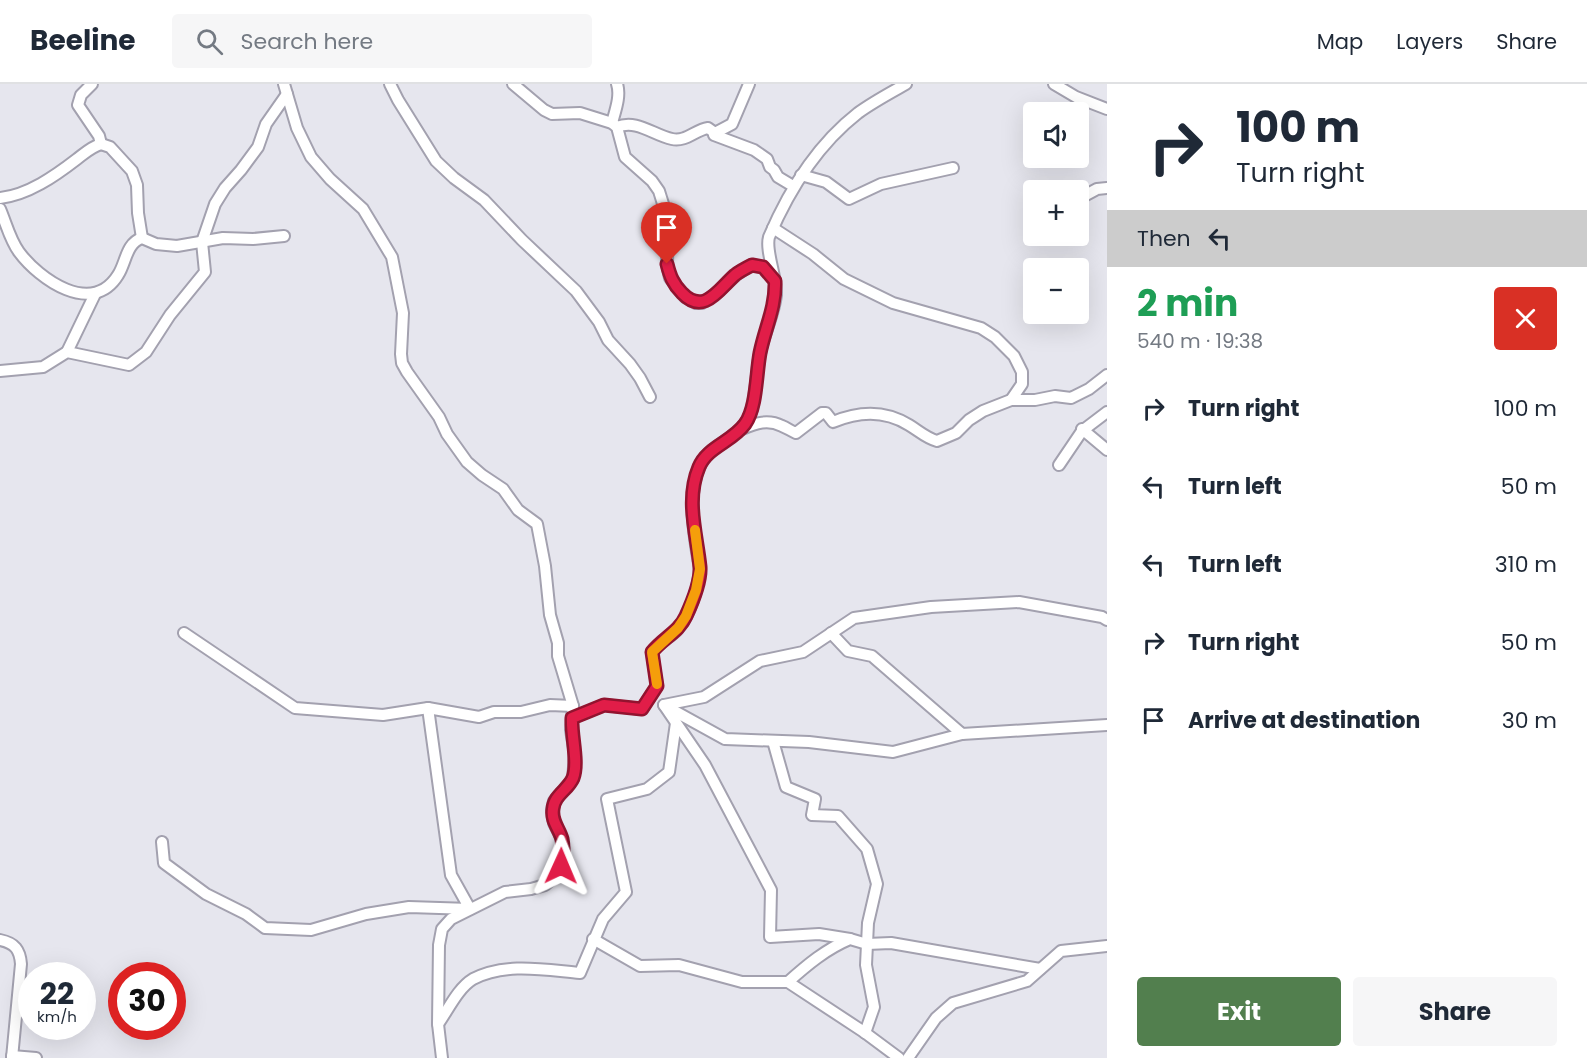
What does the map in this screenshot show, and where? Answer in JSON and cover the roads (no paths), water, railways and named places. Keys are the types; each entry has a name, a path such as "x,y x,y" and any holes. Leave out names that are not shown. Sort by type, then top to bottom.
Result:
{"street":[{"path":"92,84 81,95 78,105 96,131 101,144"},
{"path":"390,84 436,161 484,200 576,291 599,322 608,340 640,378 650,397"},
{"path":"513,84 552,114 580,113 615,125 636,125 674,140 688,138 708,128 715,133 714,135 754,150 767,159 778,177 793,186"},
{"path":"617,84 615,125 625,157 659,191 668,220 668,271 676,288 685,297 696,303 702,303 717,293 736,274 752,265 763,267 775,281"},
{"path":"715,133 732,124 749,84"},
{"path":"572,718 604,705 642,709 657,686 652,652 678,628 686,616 699,578 693,496 699,467 712,450 740,430 750,414 760,350 773,308 775,281 767,243 773,228 793,186 844,125 906,84"},
{"path":"1054,84 1085,101 1107,109"},
{"path":"67,352 129,365 146,352 170,315 205,272 202,242 215,204 258,147 266,124 285,89"},
{"path":"285,89 297,128 311,157 330,179 363,209 392,256 403,313 400,354 407,372 467,462 503,489 518,510 537,524 545,566 550,615 558,643 558,656 573,706 571,730 574,755 573,778 554,801 552,810 564,851 559,873 545,885 505,892 451,919 442,929 439,945 438,1024 442,1058"},
{"path":"0,198 10,197 32,188 84,152 101,144 110,147 132,171 137,185 142,238"},
{"path":"801,175 826,182 849,199 881,184 953,168"},
{"path":"1089,193 1097,189 1107,188"},
{"path":"0,209 18,250 40,274 69,291 95,294"},
{"path":"773,228 813,254 844,279 893,303 981,328 995,337 1014,356 1022,372 1022,384 1011,400"},
{"path":"0,371 43,367 67,352 95,294 118,276 136,240 142,238 156,244 166,245 223,238 253,239 284,236"},
{"path":"740,430 762,421 781,425 796,433 822,413 826,413 833,422 844,416 870,413 884,414 908,424 923,435 937,441 956,433 969,420 983,411 1011,400 1035,400 1055,396 1071,398 1089,389 1107,375"},
{"path":"1059,465 1083,429 1107,412"},
{"path":"1083,429 1107,450"},
{"path":"664,705 704,697 760,661 802,652 854,618 931,607 1019,602 1102,617 1107,620"},
{"path":"184,633 295,708 383,715 428,708 479,717 494,712 521,711 550,705 573,706"},
{"path":"831,633 848,651 872,656 962,734"},
{"path":"664,705 705,765 771,890 770,937 819,934 867,944 891,943 1040,969"},
{"path":"664,705 725,739 809,742 893,753 962,734 1107,725"},
{"path":"428,708 451,875 470,909"},
{"path":"438,1024 460,992 472,980 509,968 580,973 603,919 626,892 607,800 647,789 669,772 676,723"},
{"path":"773,741 786,787 815,799 812,815 837,816 867,849 877,884 868,923 866,965 874,1007 865,1033"},
{"path":"162,842 164,863 206,894 246,914 265,928 311,930 366,914 409,908 470,909"},
{"path":"593,939 640,966 679,965 742,982 788,982 899,1058"},
{"path":"788,982 820,956 850,939"},
{"path":"0,940 14,945 20,953 21,964 12,1057 36,1058"},
{"path":"908,1058 936,1018 953,1003 1027,981 1061,951 1107,946"}]}
